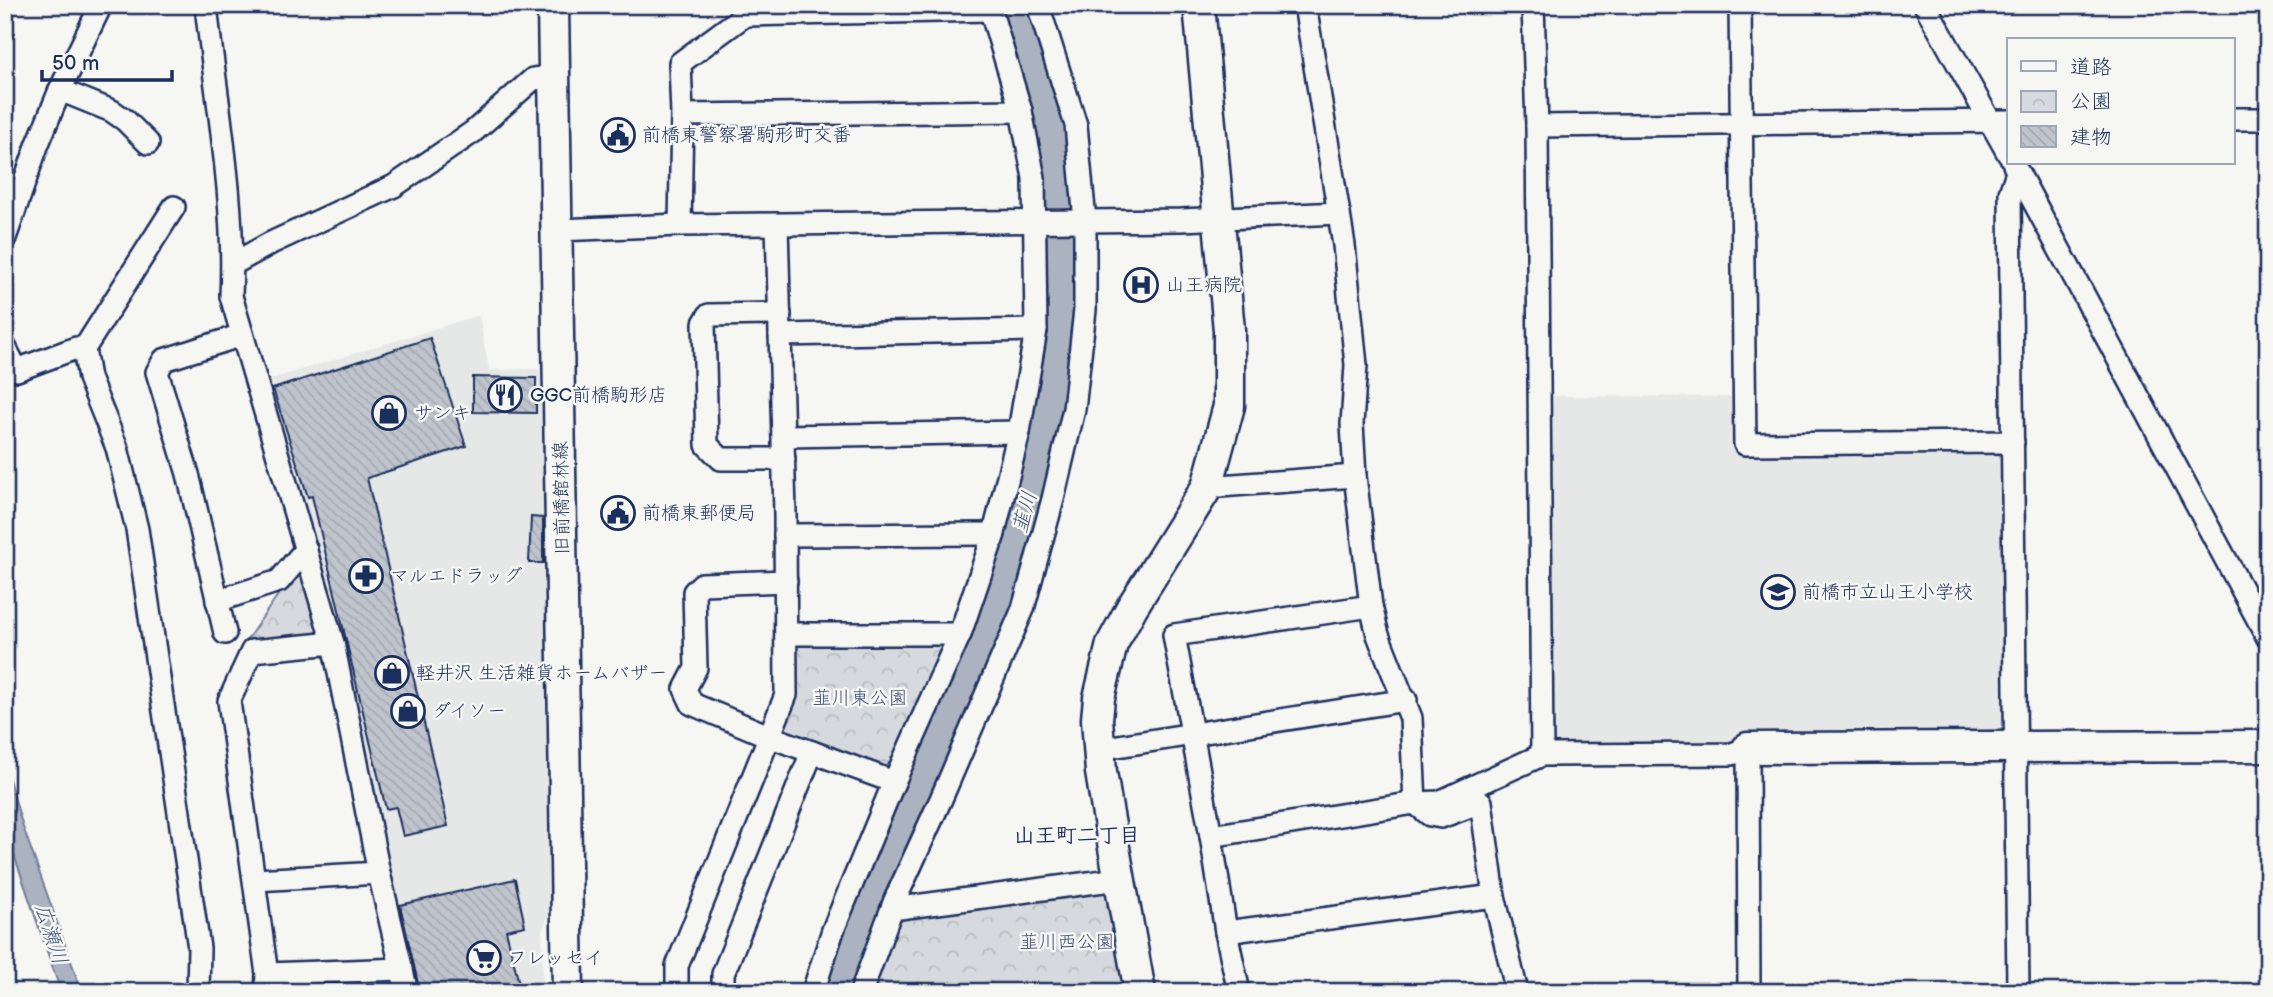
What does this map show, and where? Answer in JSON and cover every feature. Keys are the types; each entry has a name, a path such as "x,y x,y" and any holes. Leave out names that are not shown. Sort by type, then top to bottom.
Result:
{"street":[{"path":"5,238 60,90 101,5"},
{"path":"206,5 233,264 231,296 333,643 379,873 407,992"},
{"name":"旧前橋館林線","path":"553,5 568,992"},
{"path":"861,992 892,909 1023,609 1074,409 1085,310 1076,125 1038,5"},
{"path":"1140,992 1105,797 1097,719 1112,644 1206,487 1229,406 1229,330 1199,5"},
{"path":"1305,5 1344,245 1356,365 1352,424 1355,476 1371,606 1378,635 1411,718 1415,803"},
{"path":"1533,5 1542,755"},
{"path":"1740,5 1745,444 2013,442"},
{"path":"1925,5 2000,122 2007,145"},
{"path":"680,225 680,63 748,10 990,7 1021,111 1034,178 1037,222 1036,330 1018,432 994,534 960,634 894,782 833,930 813,992"},
{"path":"233,264 271,243 394,186 473,132 533,79 553,77"},
{"path":"60,90 112,111 148,143"},
{"path":"682,115 1021,111"},
{"path":"2234,119 2268,119"},
{"path":"1536,126 2000,122"},
{"path":"2013,164 2010,193 2018,992"},
{"path":"2013,164 2268,638"},
{"path":"174,207 84,349 89,378 117,448 137,530 199,948 198,992"},
{"path":"558,230 680,225 1181,220 1219,216 1339,213"},
{"path":"677,992 677,966 786,695 786,581 777,225"},
{"path":"783,459 721,458 706,445 704,323 709,316 780,324 1036,330"},
{"path":"225,633 188,474 157,372 164,360 242,335"},
{"path":"5,347 17,370 76,348 84,349"},
{"path":"783,436 1018,432"},
{"path":"1206,487 1355,476"},
{"path":"785,536 994,534"},
{"path":"217,601 279,581 306,549"},
{"path":"786,581 702,584 694,592 696,668 685,688 692,704 771,737 894,782"},
{"path":"1239,992 1174,635 1371,606"},
{"path":"787,635 960,634"},
{"path":"333,643 252,651 229,701 267,983 402,969"},
{"path":"1099,750 1406,700"},
{"path":"1211,836 1415,803 1439,802 1542,755 1732,754 1748,748 2268,746"},
{"path":"1748,748 1749,992"},
{"path":"723,992 723,974 812,752"},
{"path":"1415,803 1430,814 1441,817 1481,802 1494,896 1513,991"},
{"path":"255,880 379,873"},
{"path":"892,909 1119,879"},
{"path":"1226,932 1494,896"}],"shaded area":[{"path":"479,315 489,370 540,369 554,905 542,930 543,992 412,992 265,381"},
{"name":"前橋市立山王小学校","path":"1546,396 1736,397 1736,449 2007,452 2009,734 1779,733 1734,736 1734,745 1553,747 1549,743"}],"green space":[{"path":"296,569 304,571 322,629 317,637 244,644"},
{"name":"韮川東公園","path":"801,640 940,640 945,650 893,766 882,770 784,731 792,648"},
{"name":"韮川西公園","path":"1098,887 1109,894 1125,992 873,992 893,925 899,920"}],"water":[{"name":"広瀬川","path":"5,766 23,827 82,992 61,992 5,828"}],"building":[{"path":"430,338 466,446 367,478 448,826 403,836 396,807 386,809 312,496 308,497 273,389"},
{"name":"GGC前橋駒形店","path":"473,377 536,378 536,413 473,412"},
{"path":"531,517 543,518 543,563 529,563"},
{"path":"515,879 525,926 506,930 521,992 420,992 400,905"}],"waterway":[{"name":"韮川","path":"838,992 860,925 992,617 1011,564 1046,431 1059,356 1062,314 1061,256 1052,157 1046,125 1012,5"}],"place":[{"name":"前橋東警察署駒形町交番","path":"618,135"},
{"name":"山王病院","path":"1141,285"},
{"name":"GGC前橋駒形店","path":"505,395"},
{"name":"サンキ","path":"389,413"},
{"name":"前橋東郵便局","path":"618,513"},
{"name":"マルエドラッグ","path":"366,576"},
{"name":"前橋市立山王小学校","path":"1778,592"},
{"name":"軽井沢 生活雑貨ホームバザー","path":"392,673"},
{"name":"ダイソー","path":"408,711"},
{"name":"フレッセイ","path":"484,958"}],"district":[{"name":"山王町二丁目","path":"1077,835"}]}
